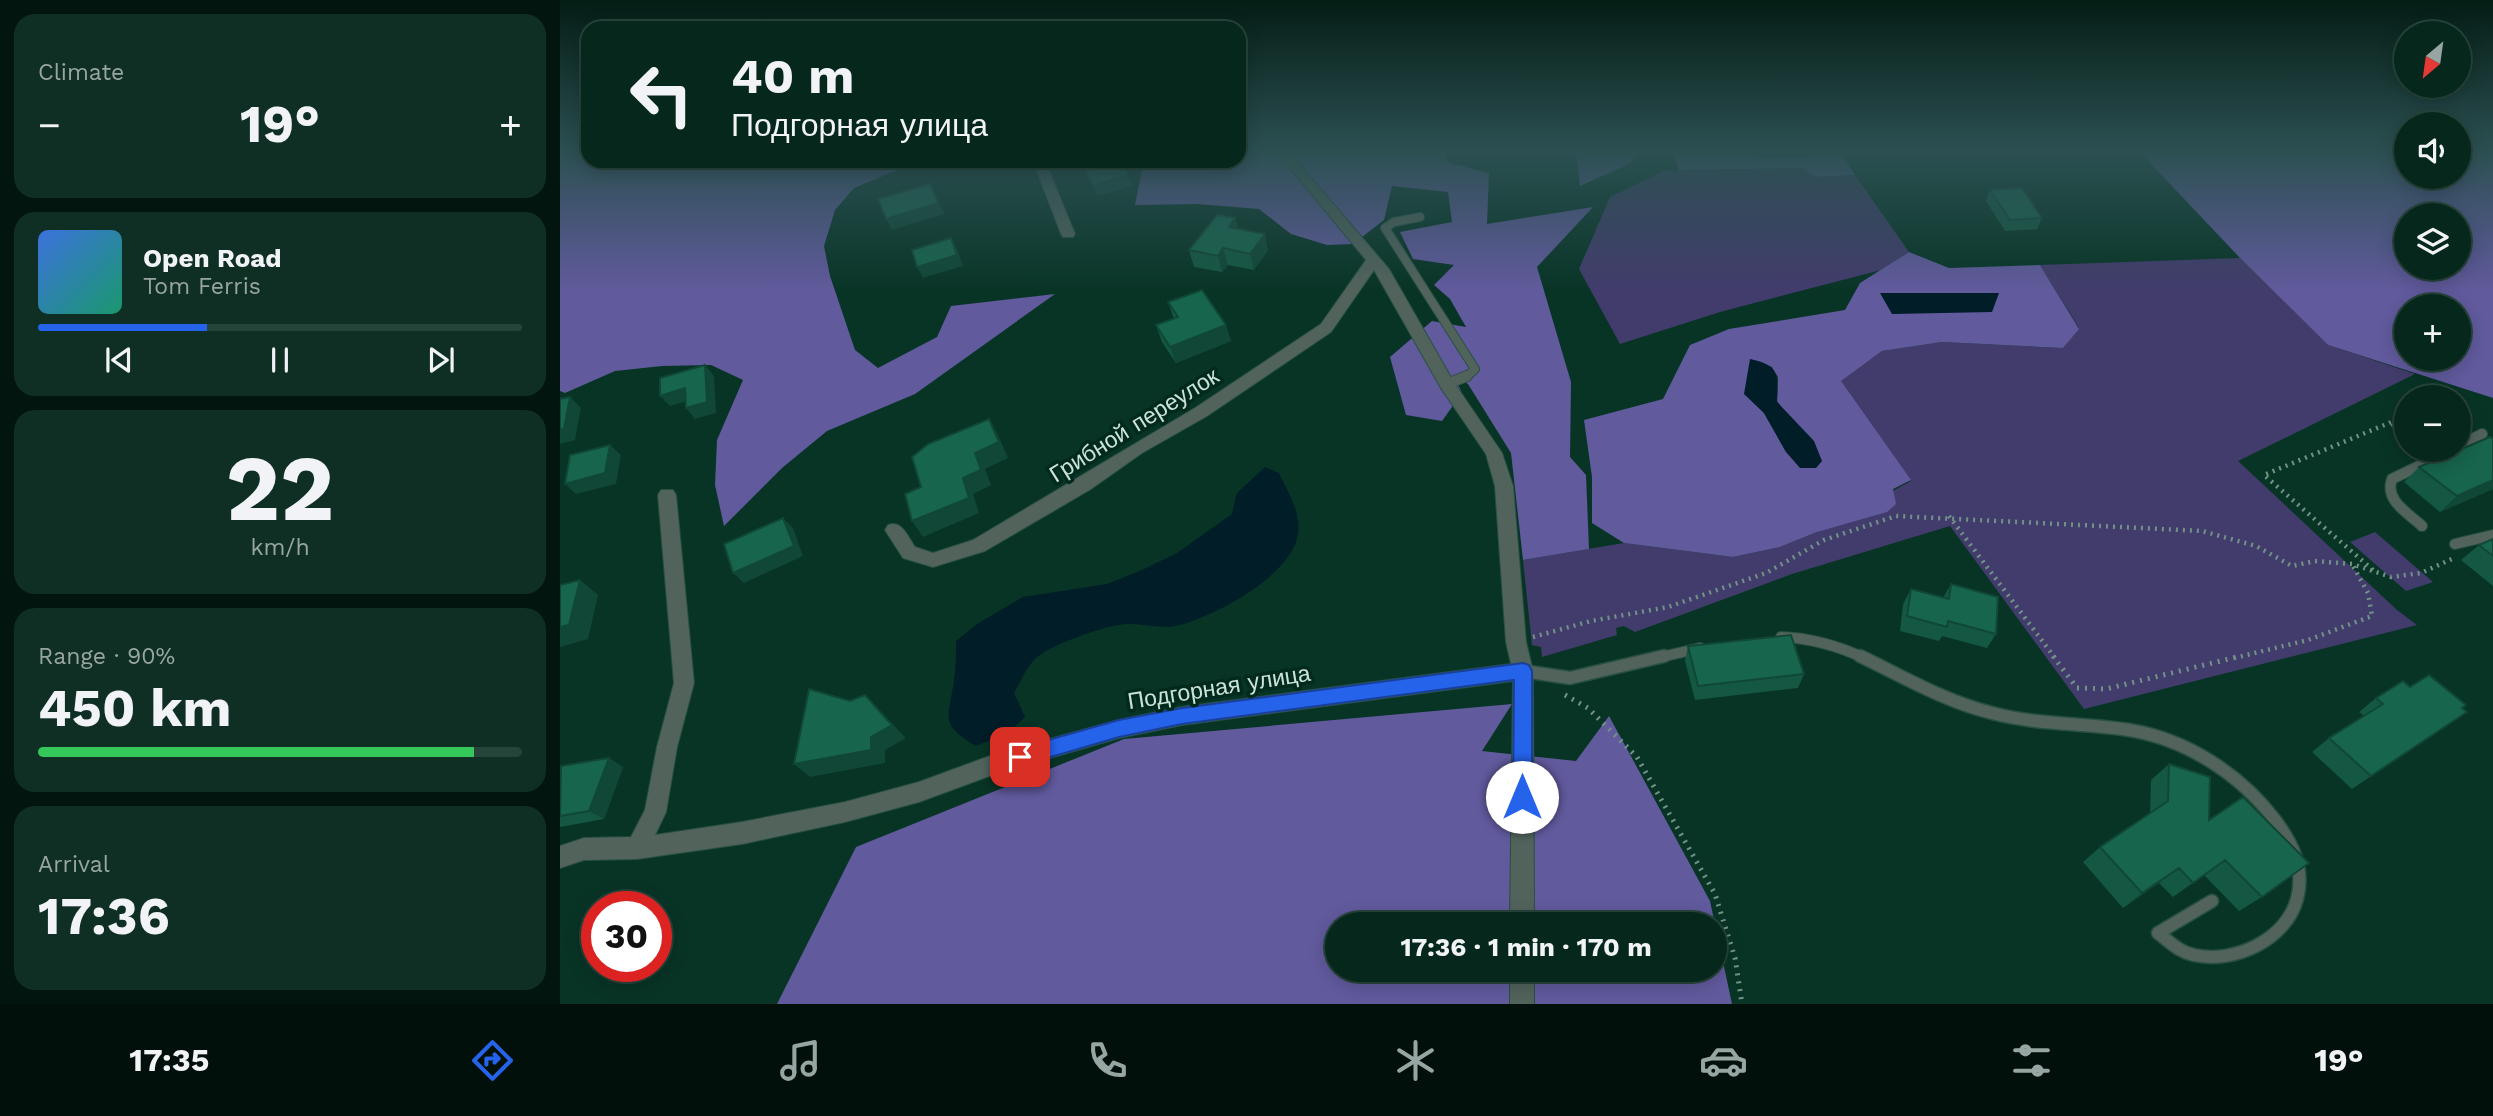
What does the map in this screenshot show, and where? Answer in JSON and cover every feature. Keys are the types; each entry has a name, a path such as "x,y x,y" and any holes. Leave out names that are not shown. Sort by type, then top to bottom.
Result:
{"street":[{"path":"1054,198 1068,234"},
{"path":"1322,198 1384,272 1447,384 1494,453 1504,486 1516,642 1523,671 1522,912"},
{"name":"Грибной переулок","path":"894,530 909,554 933,560 979,545 1086,484 1326,328 1374,260"},
{"path":"637,848 655,811 667,747 684,683 667,495"},
{"name":"Подгорная улица","path":"560,857 584,849 637,848 742,833 845,812 919,792 995,764 1119,729 1182,716 1523,671"},
{"path":"1522,982 1522,1004"}],"lane":[{"path":"1420,217 1394,222 1385,228 1475,369 1465,378 1447,384"},
{"path":"2471,440 2482,434"},
{"path":"2471,446 2493,451"},
{"path":"2422,526 2393,500 2389,487 2392,479 2427,462"},
{"path":"2455,544 2493,535"},
{"path":"1774,638 1807,637 1841,649 1946,701 2002,717 2132,730 2180,745 2223,771 2260,799 2281,828 2298,860 2299,891 2290,917 2263,943 2231,956 2200,957 2179,950 2158,933 2211,901"},
{"path":"1523,671 1570,678 1709,646"}],"path":[{"path":"2377,572 2264,475 2382,424 2392,424"},
{"path":"1516,642 1591,621 1668,607 1766,573 1824,540 1896,516 1949,516 2202,531 2256,546 2292,566 2315,561 2352,565 2391,577 2421,573 2453,559 2459,551 2455,544"},
{"path":"1949,516 2077,688 2106,689 2254,653 2308,639 2372,616 2367,586 2352,565"},
{"path":"2359,557 2365,555"},
{"path":"1555,690 1588,708 1637,757 1715,894 1735,958 1742,1004"}],"shaded area":[{"path":"560,198 845,198 835,210 824,246 830,276 855,350 878,368 937,337 951,306 1055,294 915,394 827,431 782,468 724,526 715,485 717,440 743,380 711,365 662,366 615,371 565,393 560,391"},
{"path":"1136,198 1389,198 1384,220 1353,244 1327,245 1291,234 1259,209 1197,204 1135,205"},
{"path":"1449,198 1488,198 1487,224 1593,207 1537,267 1571,382 1570,457 1586,475 1589,549 1523,560 1511,453 1468,384 1454,376 1462,393 1442,421 1406,415 1390,357 1432,321 1466,327 1450,299 1434,285 1454,265 1413,259 1400,232 1452,222"},
{"path":"1610,198 1871,198 1909,252 1881,270 1720,312 1620,344 1579,269"},
{"path":"2183,198 2493,198 2493,398 2471,391 2471,385 2453,385 2409,371 2471,371 2471,294 2394,294 2394,366 2328,345"},
{"path":"1909,252 1949,268 2040,265 2079,329 2063,348 1942,342 1882,351 1841,381 1911,480 1893,489 1896,504 1887,512 1817,532 1780,547 1733,557 1624,543 1592,523 1592,477 1584,420 1663,399 1690,345 1729,329 1845,310 1860,283","holes":["1771,366 1778,377 1777,401 1785,412 1786,452 1764,413 1745,394"]},
{"path":"2240,258 2328,345 2394,367 2394,371 2415,374 2238,461 2397,610 2417,625 2084,709 1950,526 1792,574 1635,632 1624,626 1616,628 1617,635 1542,657 1541,647 1532,645 1523,560 1624,543 1733,557 1780,547 1817,532 1911,481 1840,381 1882,351 1942,342 2063,348 2079,328 2040,265"},
{"path":"2375,532 2433,582 2406,591 2350,542"},
{"path":"1512,704 1482,751 1576,761 1609,716 1710,901 1712,912 1325,912 1325,982 1727,980 1732,1004 777,1004 856,847 1124,739"}],"water":[{"path":"1880,293 1999,293 1992,312 1892,314"},
{"path":"1750,359 1772,368 1777,378 1777,402 1814,441 1822,461 1816,468 1800,468 1786,452 1764,413 1744,394"},
{"path":"1265,467 1279,473 1298,518 1298,534 1293,549 1268,578 1232,603 1180,625 1117,625 1077,637 1050,649 1033,661 1014,693 1025,717 1008,733 976,746 956,731 951,725 949,712 955,675 956,641 977,624 1023,597 1107,584 1177,553 1232,514 1237,493"}],"building":[{"path":"936,198 938,203 886,219 878,199"},
{"path":"1995,198 2029,198 2042,218 2010,220"},
{"path":"1217,215 1235,218 1229,227 1265,234 1250,254 1223,248 1218,256 1189,250"},
{"path":"951,238 957,255 917,267 912,250"},
{"path":"1202,290 1226,325 1170,347 1156,325 1178,317 1168,302"},
{"path":"705,365 707,402 686,408 685,388 660,396 660,378"},
{"path":"570,397 564,429 560,430 560,399"},
{"path":"989,419 999,442 975,453 981,470 963,478 969,498 912,521 905,494 921,487 912,457 928,444"},
{"path":"2490,437 2493,439 2493,480 2457,496 2419,467 2431,462 2471,462 2471,445"},
{"path":"610,445 605,473 565,484 570,455"},
{"path":"783,518 794,546 733,573 724,544"},
{"path":"2493,539 2493,556 2479,545"},
{"path":"580,580 569,625 560,627 560,585"},
{"path":"1951,584 1998,597 1996,634 1948,621 1947,627 1907,616 1911,589 1949,599"},
{"path":"1791,635 1804,674 1698,686 1688,646"},
{"path":"2429,675 2466,705 2462,708 2467,712 2371,776 2329,738 2383,704 2376,698 2403,681 2410,687"},
{"path":"809,689 850,701 865,695 892,725 871,737 871,750 794,764"},
{"path":"609,758 589,811 560,816 561,766"},
{"path":"2169,764 2210,777 2209,820 2243,797 2309,863 2262,897 2225,860 2193,883 2179,868 2142,893 2100,847 2168,801"}],"route":[{"path":"1020,757 1119,729 1182,716 1523,671 1522,797"}]}
